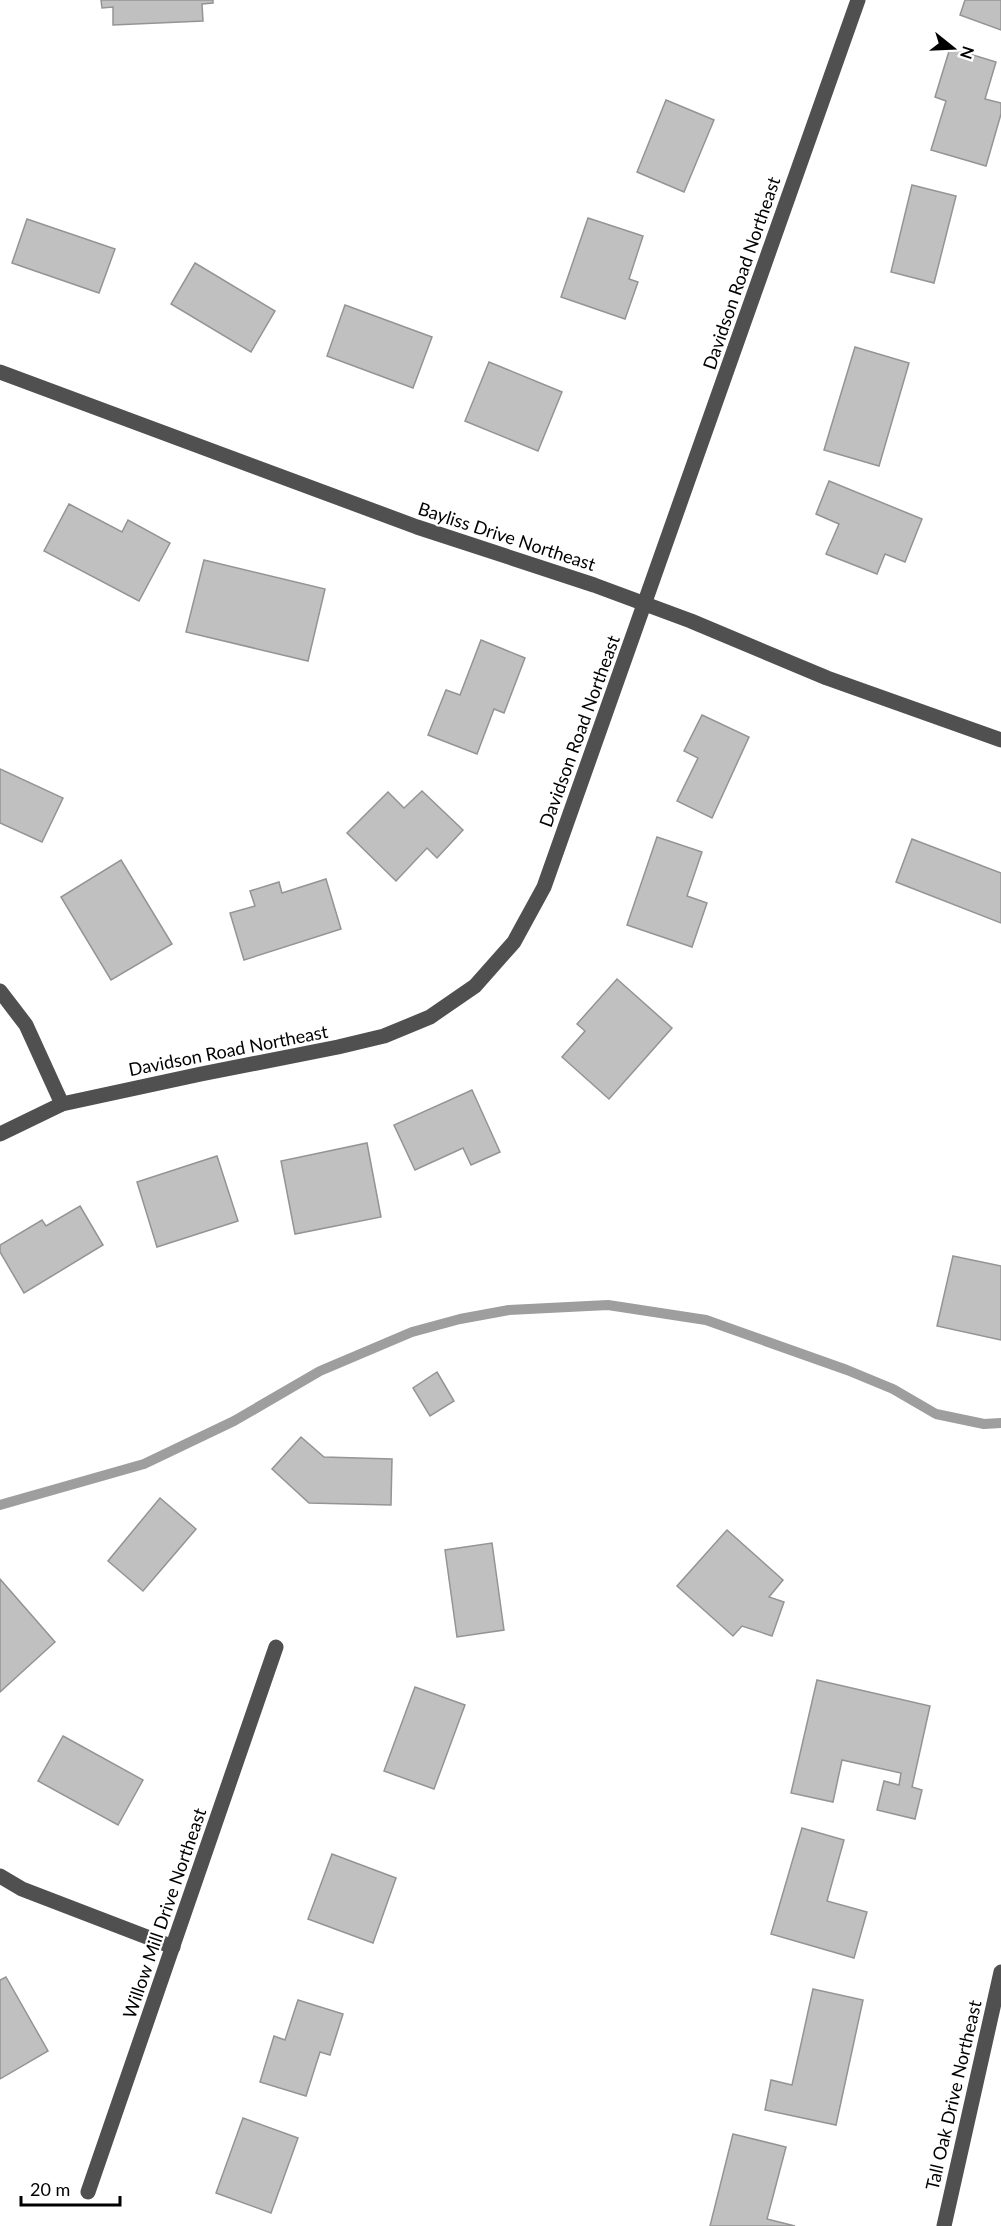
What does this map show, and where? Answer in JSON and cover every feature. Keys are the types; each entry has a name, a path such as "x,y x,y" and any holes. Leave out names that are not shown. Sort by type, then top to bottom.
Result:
{"street":[{"name":"Davidson Road Northeast","path":"0,1134 62,1104 384,1036 430,1017 475,986 514,942 544,887 858,0"},
{"name":"Bayliss Drive Northeast","path":"0,372 417,527 594,585 709,628 827,678 1001,740"},
{"path":"0,991 26,1025 62,1104"},
{"name":"Willow Mill Drive Northeast","path":"88,2192 276,1647"},
{"path":"0,1876 22,1888 173,1947"},
{"name":"Tall Oak Drive Northeast","path":"944,2226 1001,1972"}],"building":[{"path":"101,0 213,0 213,3 202,4 203,21 113,25 113,7 102,8"},
{"path":"965,0 1001,0 1001,30 960,15"},
{"path":"950,48 996,62 985,99 1001,103 1001,114 986,166 931,150 946,101 935,97"},
{"path":"666,100 714,120 684,192 637,172"},
{"path":"912,185 956,196 934,283 891,272"},
{"path":"588,218 643,236 629,279 638,282 625,319 561,297"},
{"path":"27,219 115,249 99,293 12,263"},
{"path":"195,263 275,311 251,352 171,304"},
{"path":"345,305 432,337 413,388 327,356"},
{"path":"855,347 909,363 879,466 824,450"},
{"path":"489,362 562,392 538,451 465,421"},
{"path":"829,481 922,519 905,562 885,554 877,574 826,554 839,524 816,514"},
{"path":"69,504 122,532 128,520 170,543 139,601 44,551"},
{"path":"204,560 325,589 308,661 186,632"},
{"path":"481,640 525,658 504,713 494,709 477,754 428,735 446,690 460,695"},
{"path":"702,715 749,737 712,818 677,801 698,758 684,751"},
{"path":"0,769 63,798 42,842 0,823"},
{"path":"422,791 463,830 437,858 427,848 396,881 347,833 388,792 404,808"},
{"path":"657,837 702,852 687,896 707,903 692,947 627,925"},
{"path":"912,839 1001,873 1001,923 896,882"},
{"path":"121,860 172,944 111,980 61,897"},
{"path":"326,879 341,929 244,960 230,913 255,906 250,891 279,882 282,893"},
{"path":"617,979 672,1028 609,1099 562,1057 585,1031 577,1024"},
{"path":"472,1090 500,1152 471,1165 463,1148 415,1170 394,1125"},
{"path":"367,1143 381,1217 295,1234 281,1161"},
{"path":"217,1156 238,1221 157,1247 137,1182"},
{"path":"80,1206 103,1245 24,1293 0,1252 0,1245 42,1220 46,1226"},
{"path":"953,1256 1001,1266 1001,1340 937,1326"},
{"path":"437,1372 454,1401 430,1416 413,1388"},
{"path":"301,1437 324,1457 392,1459 391,1505 309,1503 272,1469"},
{"path":"160,1498 196,1529 143,1591 108,1561"},
{"path":"727,1530 783,1580 769,1597 784,1602 772,1636 742,1626 733,1636 677,1586"},
{"path":"492,1543 504,1630 457,1637 445,1550"},
{"path":"0,1579 55,1642 0,1692"},
{"path":"817,1680 930,1706 912,1787 922,1790 915,1819 877,1810 884,1781 899,1785 901,1773 842,1760 833,1802 791,1793"},
{"path":"415,1687 465,1705 434,1789 384,1771"},
{"path":"63,1736 143,1780 118,1825 38,1781"},
{"path":"802,1828 844,1840 827,1901 867,1912 854,1958 771,1934"},
{"path":"332,1854 396,1878 373,1943 308,1919"},
{"path":"6,1977 48,2051 0,2079 0,1980"},
{"path":"813,1989 863,2000 836,2125 765,2110 771,2080 792,2085"},
{"path":"298,2000 343,2014 330,2055 320,2052 306,2096 260,2082 274,2036 285,2040"},
{"path":"243,2118 298,2138 271,2213 216,2193"},
{"path":"733,2134 786,2147 767,2219 795,2226 710,2226"}],"waterway":[{"path":"0,1505 144,1464 234,1421 320,1371 412,1332 460,1319 509,1310 608,1305 706,1320 847,1370 893,1389 936,1414 984,1424 1001,1423"}]}
